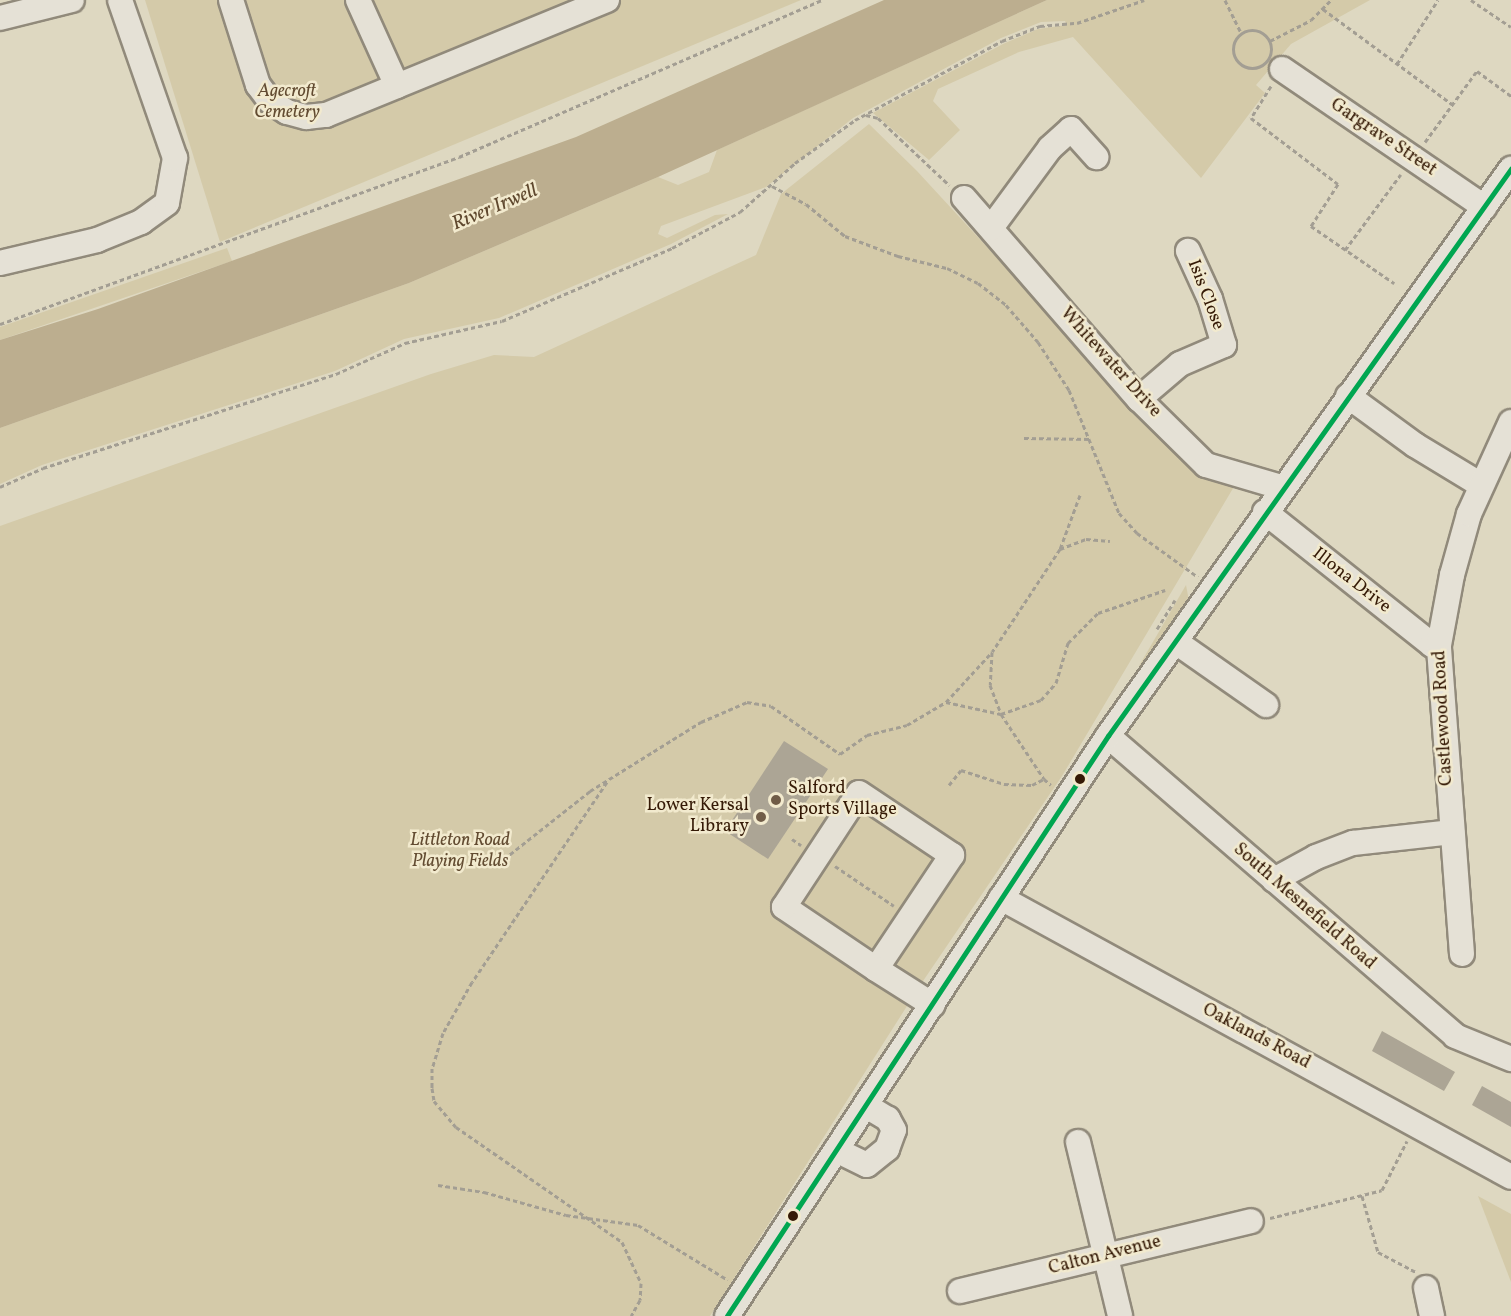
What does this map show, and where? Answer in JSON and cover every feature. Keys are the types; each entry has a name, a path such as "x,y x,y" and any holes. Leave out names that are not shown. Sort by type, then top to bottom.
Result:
{"street":[{"path":"0,18 72,0"},
{"path":"0,263 97,240 141,222 167,203 176,158 120,0"},
{"path":"231,0 258,85 270,101 287,112 306,117 326,115 397,86 575,6 607,0"},
{"path":"358,0 397,86"},
{"name":"Gargrave Street","path":"1282,69 1484,207"},
{"path":"991,228 1025,186 1050,148 1071,129 1096,157"},
{"path":"727,1316 1108,736 1265,512 1511,169"},
{"name":"Whitewater Drive","path":"964,198 1139,399 1206,465 1284,488"},
{"name":"Isis Close","path":"1139,399 1180,364 1224,345 1210,298 1188,251"},
{"path":"1348,396 1415,445 1481,485"},
{"name":"Castlewood Road","path":"1462,954 1439,645 1452,575 1481,485 1511,422"},
{"name":"Illona Drive","path":"1265,512 1432,645 1439,645"},
{"path":"1176,642 1266,705"},
{"name":"South Mesnefield Road","path":"1108,736 1455,1036 1500,1054"},
{"path":"876,969 952,855 859,793 784,908 876,969 933,1005"},
{"path":"1274,880 1316,857 1353,843 1452,832"},
{"name":"Oaklands Road","path":"1001,898 1511,1177"},
{"path":"836,1150 867,1166 887,1149 894,1130 888,1119 866,1106"},
{"path":"1078,1142 1120,1316"},
{"name":"Calton Avenue","path":"960,1291 1251,1221"},
{"path":"1426,1288 1432,1316"}],"path":[{"path":"0,324 459,157 821,0"},
{"path":"0,487 43,468 336,374 405,343 502,321 712,229 772,186 795,163 864,115 1002,41 1040,26 1077,23 1144,0"},
{"path":"1225,0 1242,33"},
{"path":"1270,41 1323,9 1331,0"},
{"path":"1397,64 1438,0"},
{"path":"1471,0 1511,27"},
{"path":"1323,9 1452,104"},
{"path":"1260,32 1270,41 1271,52 1265,64 1247,68 1233,55 1234,42 1242,33 1260,32"},
{"path":"1282,69 1251,118 1338,184 1311,226 1394,283"},
{"path":"864,115 878,118 964,198"},
{"path":"772,186 806,204 845,236 898,256 947,268 993,294 1019,318 1055,367 1091,439 1105,485 1119,513 1137,532 1213,587"},
{"path":"1024,438 1091,439"},
{"path":"504,859 590,791 608,782 641,756 691,728 747,702 771,706 840,754 867,735 907,725 946,702 992,652 1060,549 1080,495"},
{"path":"1060,549 1086,539 1110,541"},
{"path":"946,702 1000,714 1041,700 1056,683 1068,643 1098,613 1165,590"},
{"path":"992,652 990,685 1000,714 1044,779 1068,796"},
{"path":"949,785 961,770 1004,784 1032,785 1044,779"},
{"path":"608,782 472,982 443,1033 432,1068 434,1101 456,1127 591,1216 622,1242 633,1259 641,1283 640,1300 631,1316"},
{"path":"792,839 911,917"},
{"path":"1251,1221 1382,1190 1417,1124"},
{"path":"438,1185 484,1192 566,1215 591,1216 638,1225 692,1254 743,1292"},
{"path":"1362,1196 1378,1252 1422,1275 1426,1288"}],"green space":[{"name":"Agecroft Cemetery","path":"145,0 801,0 220,242"},
{"path":"1047,0 1370,0 1291,44 1256,85 1265,93 1201,178 1073,37 1019,52 938,89 933,101 960,130 929,160 873,113 1003,44 1038,29 1067,25 1065,21 1041,22 1001,38 853,118 766,187 661,226 658,234 667,238 715,215 728,214 671,244 499,318 404,339 335,371 42,465 0,484 0,428 409,283 658,177 678,185 709,172 717,150"},
{"name":"Littleton Road Playing Fields","path":"869,124 917,171 1196,474 1235,485 1062,776 921,984 710,1316 0,1316 0,526 431,374 494,355 534,357 756,255 781,194"},
{"path":"227,248 232,261 0,340 0,327"},
{"path":"1186,585 1189,601 1143,670 1139,666"},
{"path":"1478,1196 1511,1214 1511,1282"}],"water":[{"name":"River Irwell","path":"884,0 1047,0 658,177 409,283 0,428 0,340 98,309 576,137"}],"building":[{"name":"Salford Sports Village","path":"784,741 828,769 768,859 725,831"},
{"path":"1382,1031 1455,1072 1444,1091 1372,1051"},
{"path":"1482,1086 1511,1102 1511,1127 1472,1105"}],"transit line":[{"path":"727,1316 1108,736 1511,169"}],"place":[{"name":"Salford Sports Village","path":"776,800"},
{"name":"Lower Kersal Library","path":"761,817"}]}
